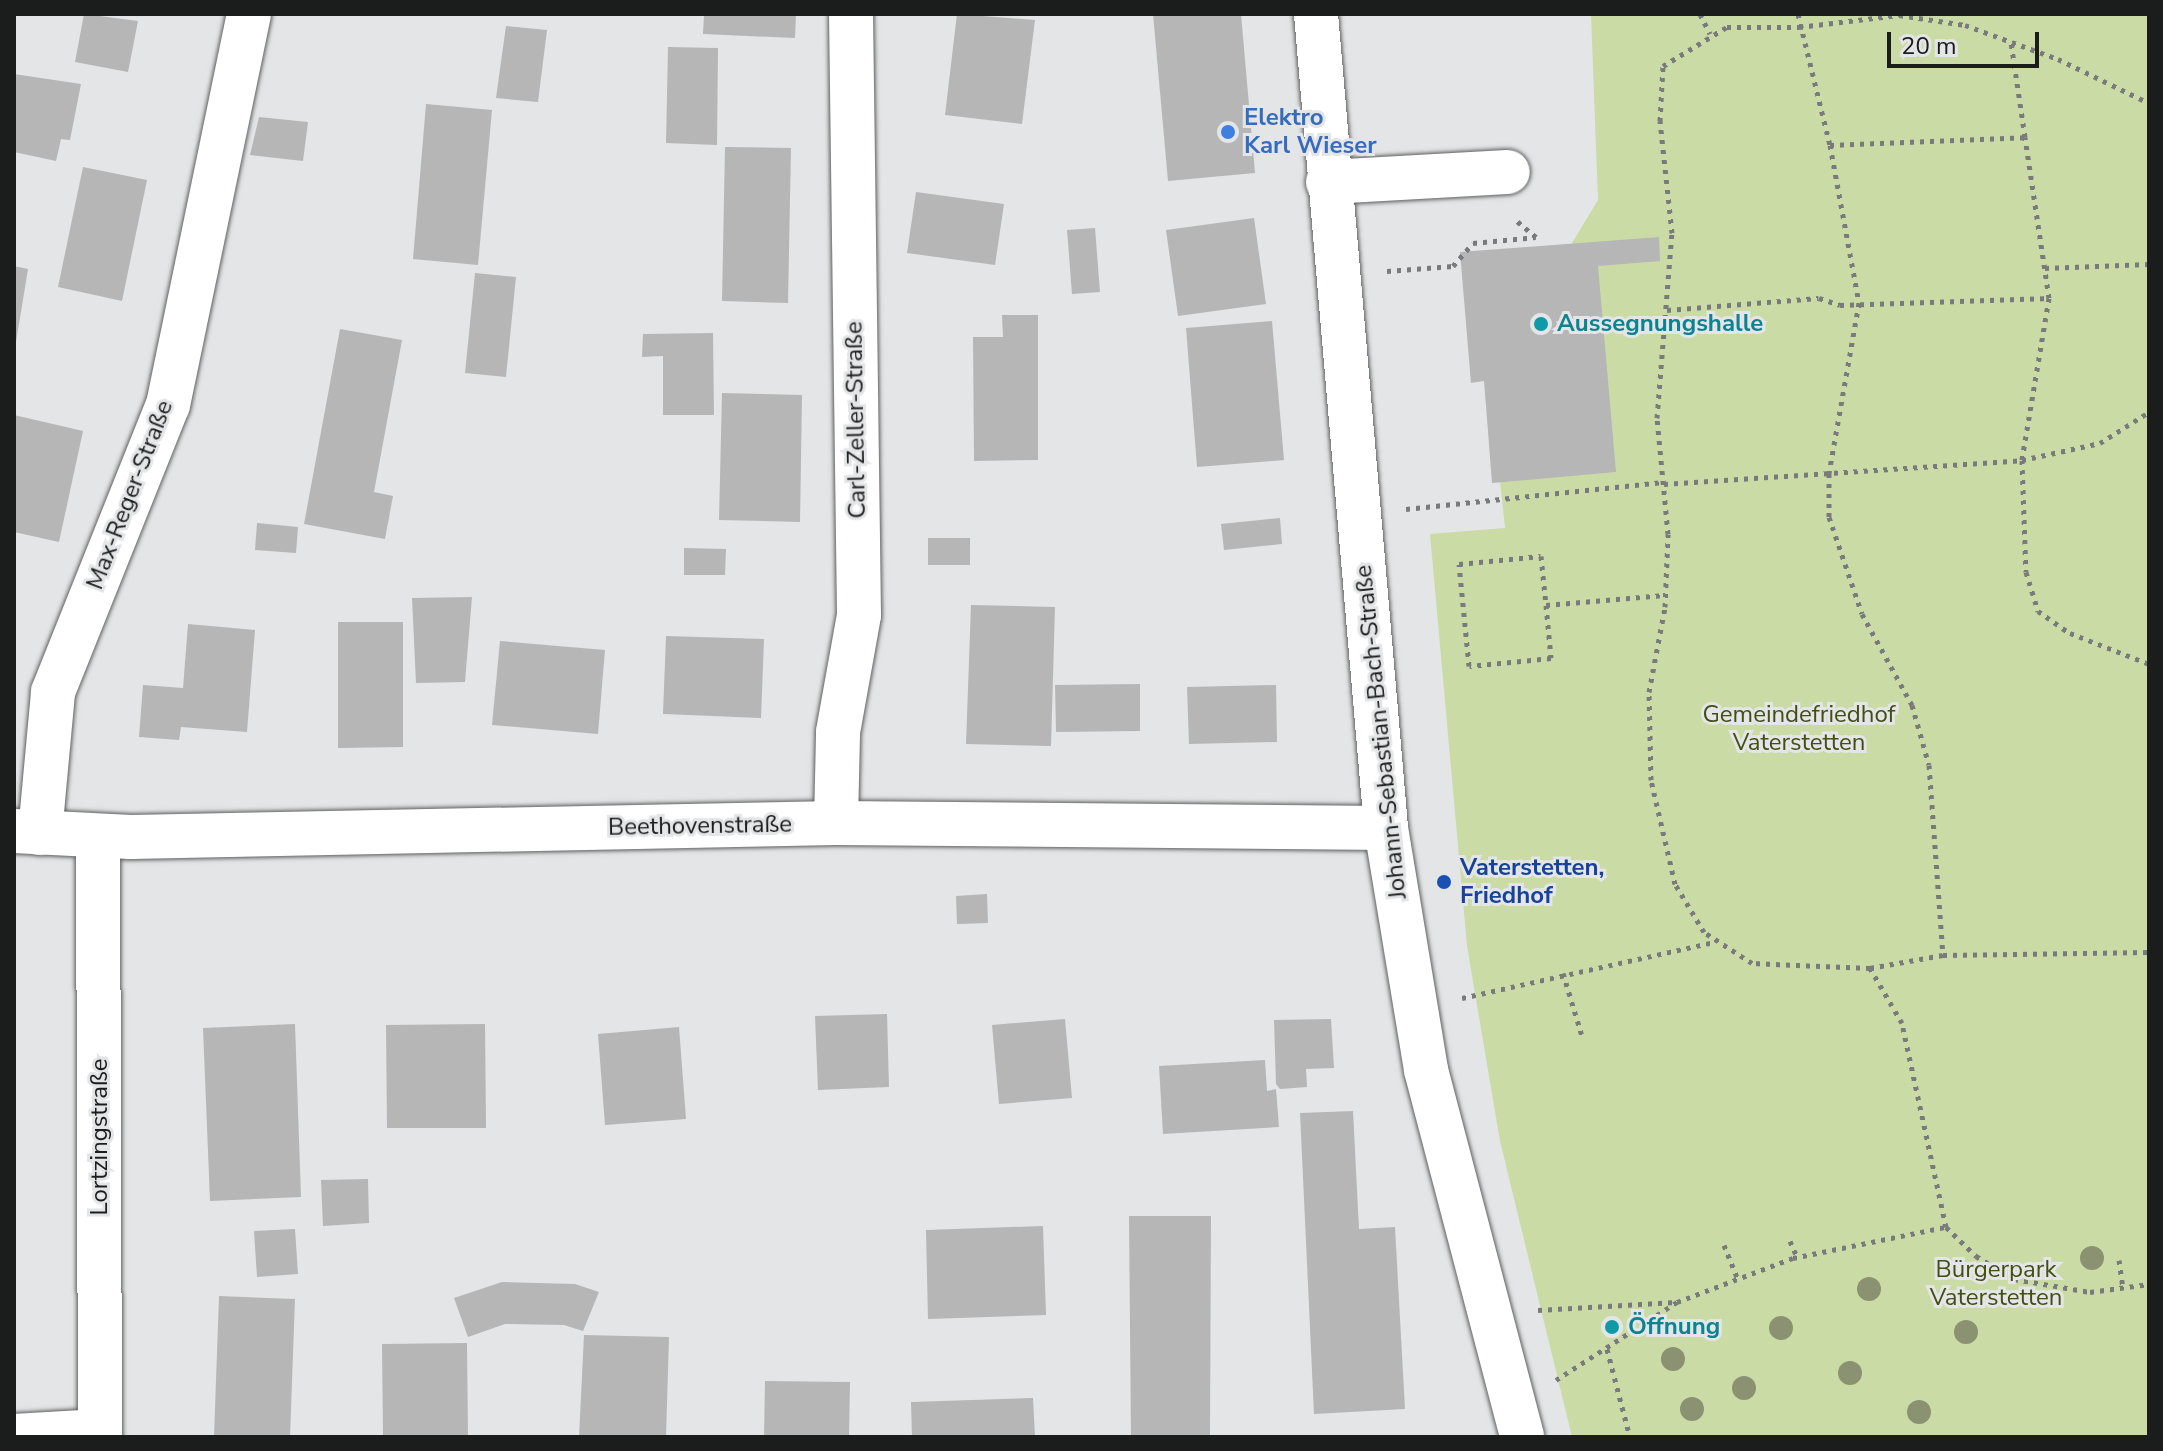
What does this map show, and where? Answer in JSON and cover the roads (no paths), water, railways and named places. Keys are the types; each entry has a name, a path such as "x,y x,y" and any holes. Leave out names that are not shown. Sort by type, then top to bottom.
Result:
{"street":[{"name":"Max-Reger-Straße","path":"27,832 53,692 168,405 249,14"},
{"name":"Carl-Zeller-Straße","path":"836,823 838,732 859,615 851,14"},
{"name":"Johann-Sebastian-Bach-Straße","path":"1316,14 1328,182 1386,828 1430,1085 1522,1437"},
{"path":"1328,182 1508,172"},
{"name":"Beethovenstraße","path":"27,832 98,836 836,823 1386,828"},
{"name":"Lortzingstraße","path":"98,836 100,1434"},
{"path":"14,1436 100,1434"}],"place":[{"name":"Elektro Karl Wieser","path":"1228,132"},
{"name":"Aussegnungshalle","path":"1541,324"},
{"name":"Vaterstetten, Friedhof","path":"1444,882"},
{"name":"Öffnung","path":"1612,1327"}],"park label":[{"name":"Gemeindefriedhof Vaterstetten","path":"1799,729"},
{"name":"Bürgerpark Vaterstetten","path":"1996,1284"}]}
